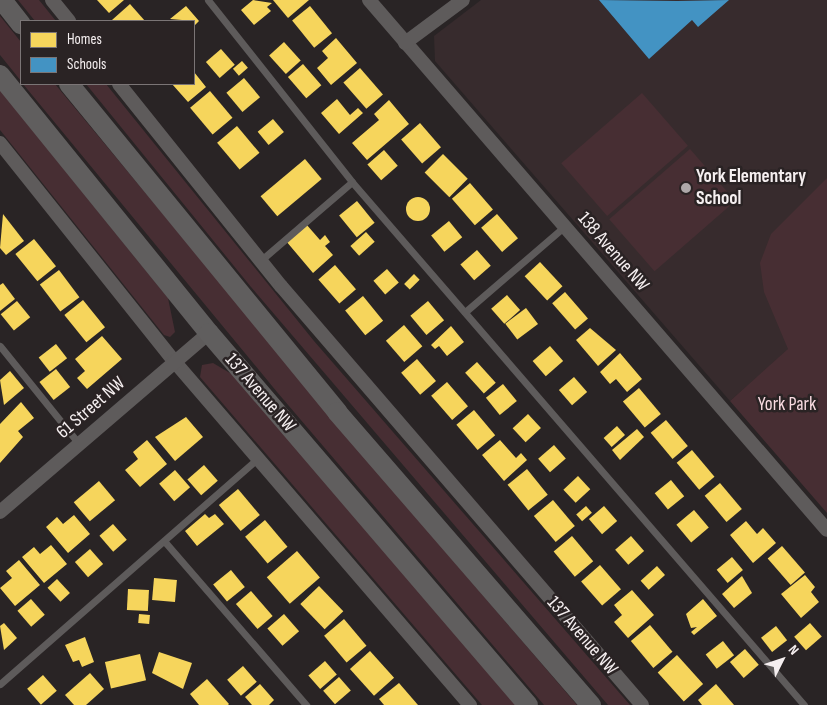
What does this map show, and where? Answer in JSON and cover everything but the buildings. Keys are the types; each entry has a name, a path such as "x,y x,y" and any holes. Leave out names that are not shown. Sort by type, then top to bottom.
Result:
{"main road":[{"path":"2,0 20,23"},
{"name":"137 Avenue NW","path":"0,75 209,334 528,705"},
{"name":"137 Avenue NW","path":"70,85 337,412 591,705"}],"street":[{"path":"52,0 68,20"},
{"name":"138 Avenue NW","path":"369,0 827,530"},
{"path":"405,43 463,0"},
{"name":"137 Avenue NW","path":"120,85 260,261 642,705"},
{"path":"0,143 174,360 470,705"},
{"name":"61 Street NW","path":"0,512 174,360 209,334"}],"lane":[{"path":"208,0 352,182 804,705"},
{"path":"260,261 352,182"},
{"path":"465,312 565,226"},
{"path":"0,346 79,444"},
{"path":"0,684 165,542 258,458"},
{"path":"165,542 306,705"}],"shaded area":[{"name":"York Elementary School","path":"481,0 827,0 827,316 730,401 435,61 434,36"}],"green space":[{"path":"18,0 39,0 55,20 34,20"},
{"path":"0,16 20,41 20,80 0,55"},
{"path":"24,85 56,85 378,473 577,705 544,705 277,392"},
{"path":"87,85 107,85 314,341 630,705 608,705 251,287"},
{"path":"0,90 168,298 175,332 170,337 164,335 0,130"},
{"path":"642,93 688,146 607,216 561,163"},
{"path":"690,149 735,201 655,271 609,219"},
{"name":"York Park","path":"827,178 827,513 730,401 788,349 764,292 760,263 771,234"},
{"path":"213,363 235,376 516,705 482,705 200,377 202,365"}],"place":[{"name":"York Elementary School","path":"686,188"}]}
